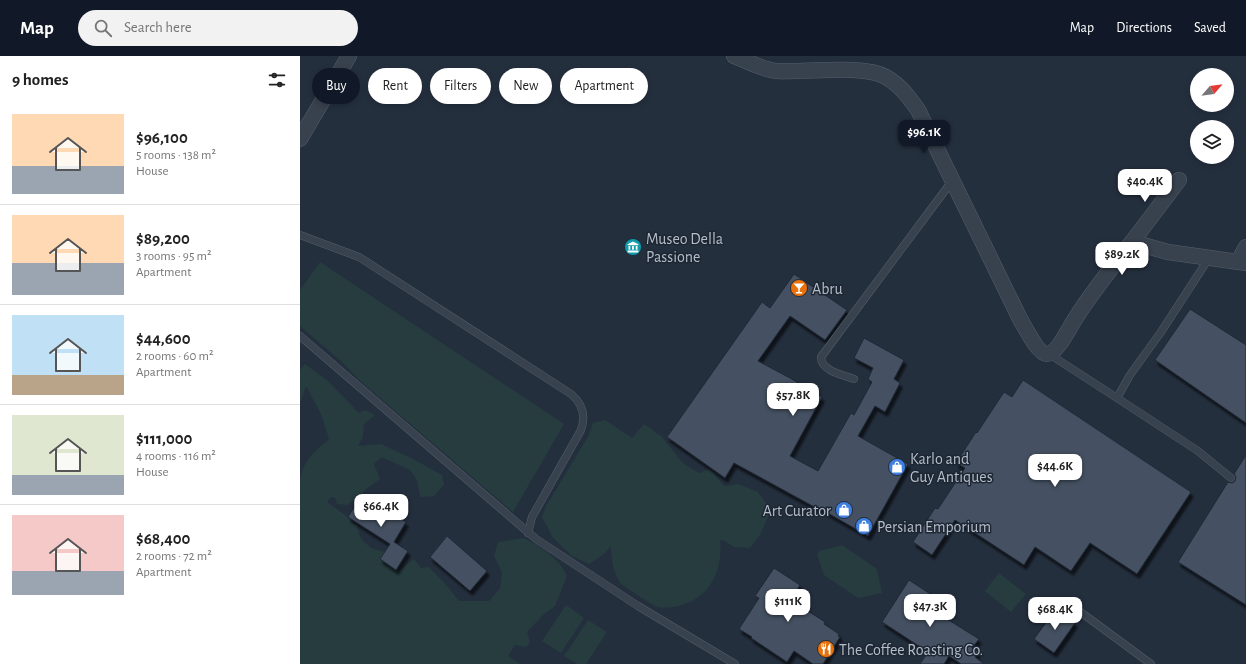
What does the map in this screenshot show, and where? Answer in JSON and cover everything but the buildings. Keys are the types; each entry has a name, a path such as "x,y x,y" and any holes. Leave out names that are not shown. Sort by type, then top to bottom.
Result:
{"street":[{"path":"300,139 349,56"},
{"path":"734,56 776,71 868,72 886,77 906,94 918,110 1020,319 1038,348 1046,354 1050,354 1054,351 1080,310 1179,180"},
{"path":"1132,242 1168,252 1242,262 1246,247"}],"lane":[{"path":"854,379 826,367 821,361 821,356 953,181"},
{"path":"300,234 359,257 571,394 580,403 584,416 583,423 532,518 528,533"},
{"path":"1117,398 1130,375 1161,332 1210,258"},
{"path":"300,336 528,533 638,606 734,664"},
{"path":"1050,354 1198,451 1231,478"},
{"path":"1071,604 1151,664"}],"green space":[{"path":"320,262 564,424 513,512 358,379 343,363 300,326 300,290"},
{"path":"305,364 328,381 359,413 365,410 375,415 364,424 363,437 358,446 381,444 442,475 444,485 434,496 420,497 417,480 410,470 382,457 374,464 380,479 366,489 362,494 347,505 337,504 335,498 331,497 327,502 344,514 357,526 361,539 371,548 385,552 391,565 400,570 414,559 421,568 429,567 459,601 489,601 500,588 502,572 494,556 498,542 524,538 537,545 559,563 567,576 555,606 543,615 527,632 530,642 526,647 515,645 508,656 520,664 300,664 300,478 307,461 329,439 321,414 306,386 300,401 300,370"},
{"path":"605,420 632,438 644,424 661,436 684,464 699,473 710,469 724,486 738,484 758,492 771,510 760,535 750,548 734,547 725,541 720,540 720,561 713,580 701,595 692,601 667,608 661,608 650,603 621,584 613,566 611,546 604,554 589,564 572,556 553,538 542,517 546,506 589,435 593,423"},
{"path":"842,545 877,569 882,593 858,598 824,575 817,554 819,551"},
{"path":"999,573 1026,594 1011,612 985,591"},
{"path":"566,605 584,618 561,653 542,641"},
{"path":"588,620 607,632 586,664 577,664 564,656"}],"place":[{"name":"Museo Della Passione","path":"633,247"},
{"name":"Abru","path":"799,288"},
{"name":"Karlo and Guy Antiques","path":"897,467"},
{"name":"Art Curator","path":"844,510"},
{"name":"Persian Emporium","path":"864,526"},
{"name":"The Coffee Roasting Co.","path":"826,649"}]}
